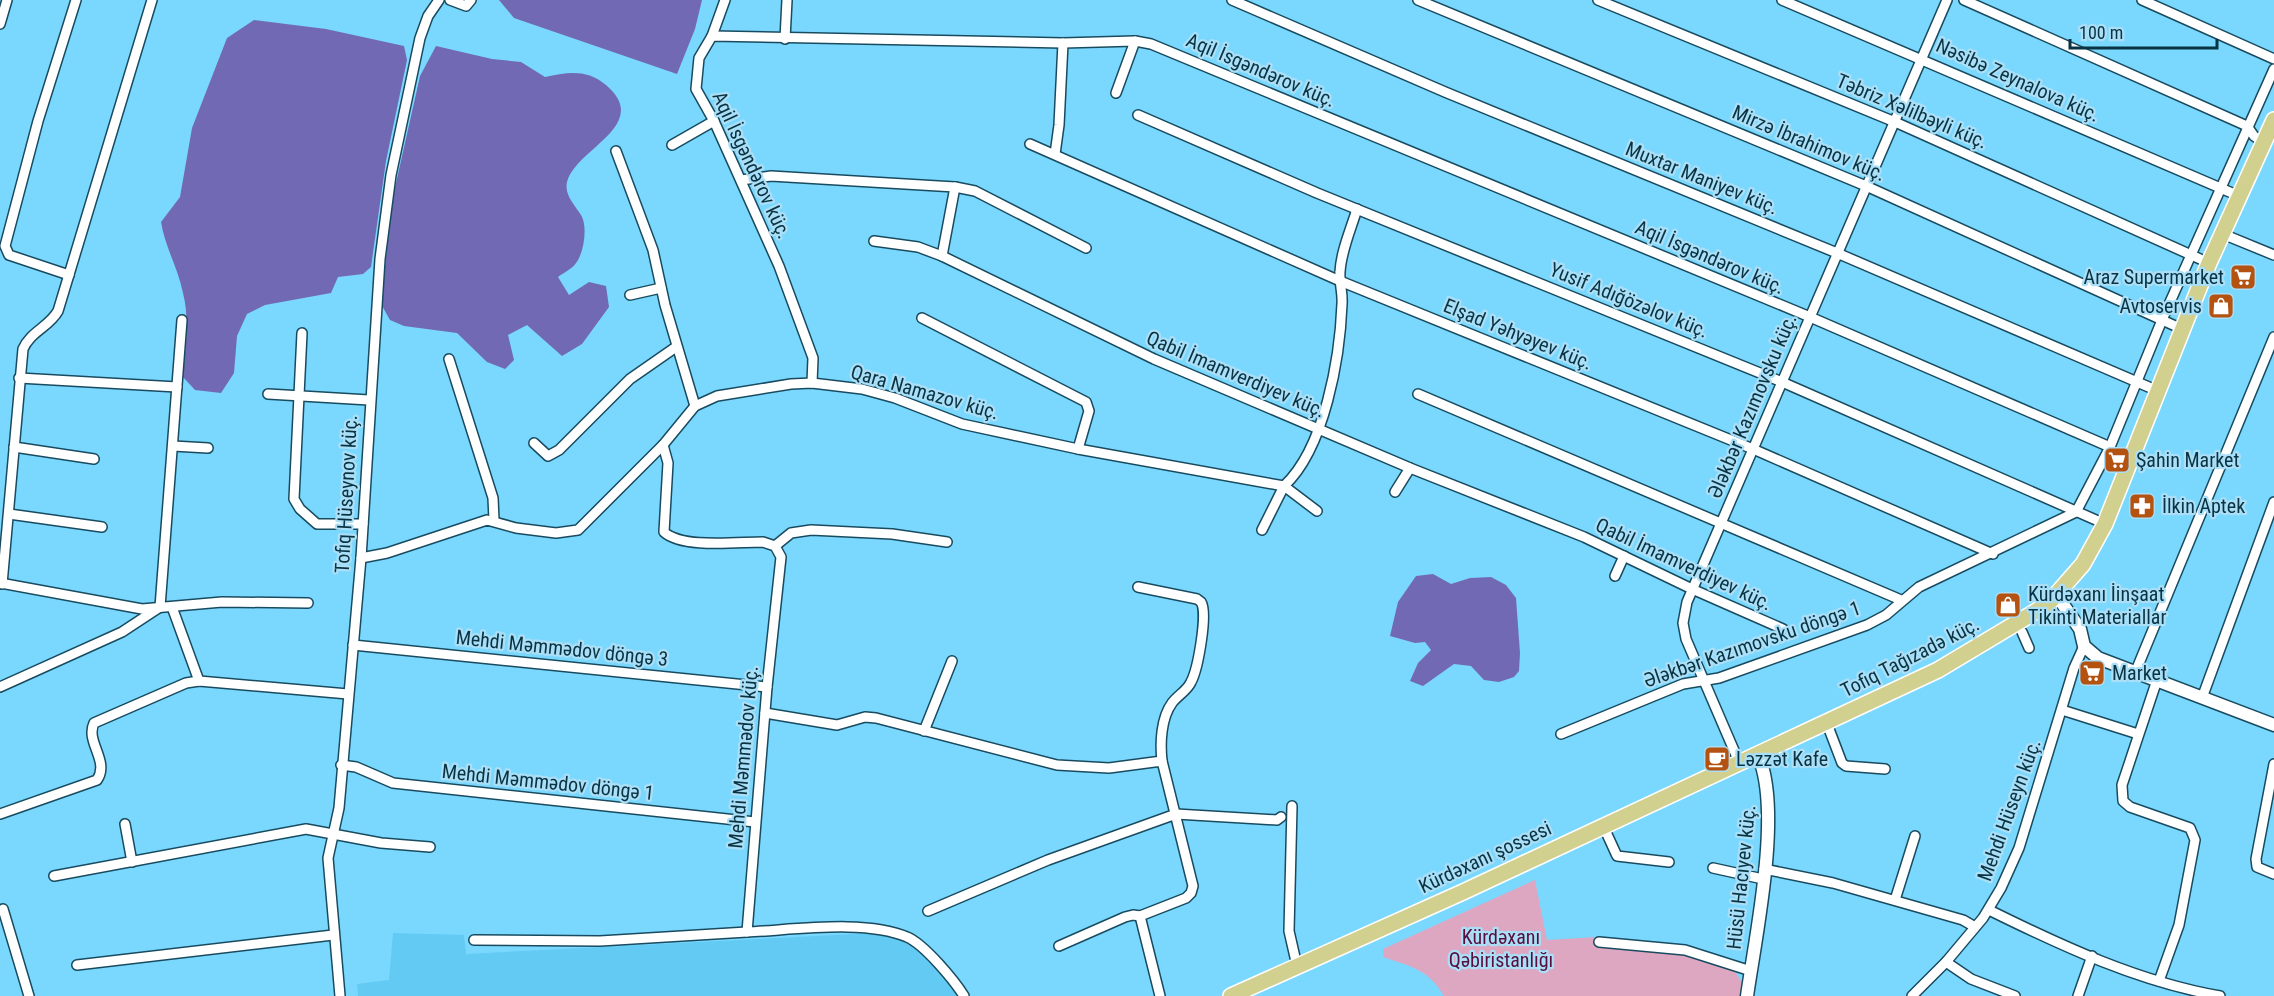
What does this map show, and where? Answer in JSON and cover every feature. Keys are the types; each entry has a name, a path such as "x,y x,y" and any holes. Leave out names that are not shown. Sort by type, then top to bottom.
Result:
{"main road":[{"name":"Tofiq Tağızadə küç.","path":"1759,758 1938,670 2059,600 2083,564 2105,524 2158,392 2230,237 2269,142 2274,120"},
{"name":"Tofiq Tağızadə küç.","path":"1759,758 1942,678 2022,632 2090,569 2109,536 2186,331 2209,262 2239,196 2269,142"},
{"name":"Kürdəxanı şossesi","path":"1254,996 1739,762 1759,758"},
{"name":"Kürdəxanı şossesi","path":"1231,996 1465,896 1606,832 1759,758"}],"street":[{"path":"0,24 7,0"},
{"path":"69,275 9,255 5,252 4,233 76,0"},
{"path":"152,0 54,318 26,342 19,378 9,514 1,584 132,608 160,608 222,602 308,603"},
{"name":"Tofiq Hüseynov küç.","path":"340,996 328,858 339,808 361,558 369,400 379,269 391,175 420,38 428,16 439,0"},
{"path":"450,0 466,6 471,0"},
{"path":"712,36 725,0"},
{"path":"785,39 787,0"},
{"name":"Muxtar Maniyev küç.","path":"1232,0 1445,92 1837,253 2158,392"},
{"name":"Mirzə İbrahimov küç.","path":"1418,0 1866,186 2186,331"},
{"name":"Təbriz Xəlilbəyli küç.","path":"1598,0 1895,122 2209,262"},
{"name":"Nəsibə Zeynalova küç.","path":"1782,0 1923,58 2239,196"},
{"name":"Ələkbər Kazımovsku küç.","path":"1739,762 1702,681 1684,630 1684,614 1692,590 1947,0"},
{"path":"1964,0 2247,126 2257,139 2269,142"},
{"path":"2142,0 2274,59"},
{"name":"Aqil İsgəndərov küç.","path":"812,383 814,369 808,341 779,266 695,83 699,58 712,36 1063,44 1135,41 1151,44 1810,317 2110,447"},
{"path":"1116,93 1135,41"},
{"path":"1055,154 1059,125 1063,44"},
{"path":"2076,512 2110,447 2162,320 2274,69"},
{"name":"Yusif Adığözəlov küç.","path":"1138,115 1357,209 1782,381 2105,524"},
{"path":"672,146 714,121"},
{"name":"Elşad Yəhyəyev küç.","path":"1030,144 1055,154 1084,170 1340,281 1753,449 1993,554"},
{"path":"361,558 387,553 478,522 494,520 516,528 556,533 578,530 663,445 694,406 676,347 653,250 616,151"},
{"path":"741,180 771,176 955,187 975,191 1086,248"},
{"path":"942,256 955,187"},
{"path":"1262,530 1284,486 1292,479 1319,429 1332,383 1342,305 1341,262 1357,209"},
{"path":"2230,237 2274,255"},
{"name":"Qabil İmamverdiyev küç.","path":"874,241 918,247 942,256 1154,359 1624,556 1692,590 1783,629"},
{"path":"630,295 661,288"},
{"path":"922,318 1086,402 1089,411 1078,449"},
{"path":"160,608 182,320"},
{"path":"302,333 294,499 297,505 317,524 323,526 363,524"},
{"path":"2135,672 2274,337"},
{"path":"534,443 548,456 559,450 630,379 676,347"},
{"path":"449,359 493,498 494,520"},
{"path":"19,378 177,387"},
{"name":"Qara Namazov küç.","path":"694,406 717,396 752,389 812,383 862,389 895,398 962,424 1078,449 1284,486"},
{"path":"268,394 369,400"},
{"path":"1418,394 1901,600"},
{"path":"663,445 668,463 664,532 672,539 687,542 763,542 775,546 791,532 811,530 883,533 947,542"},
{"path":"173,446 208,448"},
{"path":"14,447 94,459"},
{"path":"1395,492 1410,468"},
{"path":"1284,486 1317,511"},
{"path":"2202,698 2274,502"},
{"name":"Ələkbər Kazımovsku döngə 1","path":"1561,734 1683,684 1719,678 1867,625 1886,615 1919,587 1993,554 2076,512"},
{"path":"9,514 102,527"},
{"name":"Mehdi Məmmədov küç.","path":"747,932 767,687 781,557 775,546"},
{"path":"1615,576 1624,556"},
{"path":"1059,946 1125,917 1140,916 1191,893 1193,886 1160,745 1168,711 1194,676 1204,607 1197,599 1138,587"},
{"path":"2059,600 2076,622 2084,646 2098,658 2274,725"},
{"path":"172,607 199,681"},
{"path":"0,687 122,632 160,608"},
{"path":"2022,632 2029,648"},
{"name":"Mehdi Məmmədov döngə 3","path":"352,645 767,687"},
{"name":"Mehdi Hüseyn küç.","path":"1912,996 1946,962 1989,910 2019,848 2077,660 2084,646"},
{"path":"924,730 952,661"},
{"path":"2157,680 2122,785 2123,801 2130,807 2190,828 2195,840 2179,925 2159,981"},
{"path":"0,813 97,780 102,767 92,732 94,723 169,689 199,681 348,694"},
{"path":"2062,710 2138,735"},
{"path":"765,713 837,725 865,717 876,718 1057,765 1109,768 1162,761"},
{"path":"1829,729 1842,762 1846,766 1885,769"},
{"name":"Hüsü Hacıyev küç.","path":"1747,996 1764,874 1770,804 1759,758"},
{"path":"2274,764 2256,858 2257,867 2274,874"},
{"name":"Mehdi Məmmədov döngə 1","path":"341,765 356,767 393,783 755,822"},
{"path":"1293,806 1288,931 1297,966"},
{"path":"928,911 1048,860 1176,814 1277,820 1281,817"},
{"path":"125,824 132,862"},
{"path":"54,876 306,829 381,843 430,847"},
{"path":"1606,832 1617,856 1669,862"},
{"path":"1895,900 1915,836"},
{"path":"1713,868 1833,883 1963,920 1975,927"},
{"path":"3,909 29,996"},
{"path":"1989,910 2049,939 2159,981 2220,996"},
{"path":"1140,916 1160,996"},
{"path":"474,940 600,940 881,928 909,938 919,945 964,996"},
{"path":"77,965 333,935"},
{"path":"1599,942 1685,950 1751,971"},
{"path":"2078,996 2092,956"},
{"path":"1946,962 1971,980 2015,996"}],"shaded area":[{"path":"499,0 702,0 695,29 677,74 514,18"},
{"path":"254,20 326,29 404,46 407,60 386,161 371,267 363,274 338,277 331,293 265,305 247,314 237,336 234,373 221,393 195,390 183,377 186,335 185,303 161,222 180,197 192,128 227,38"},
{"path":"436,46 492,59 521,62 545,77 569,73 592,76 606,85 618,99 621,112 616,125 573,170 567,182 569,196 583,220 584,239 579,259 558,277 569,295 589,282 606,286 609,307 582,344 562,356 527,325 508,335 514,360 505,369 487,362 457,333 404,326 390,320 381,304 392,201 420,76"},
{"path":"1433,574 1451,584 1470,578 1491,577 1506,585 1516,598 1520,653 1519,671 1514,677 1499,682 1484,680 1471,666 1454,664 1423,686 1410,681 1418,663 1431,650 1425,642 1415,643 1390,636 1398,602 1416,576"},
{"path":"393,933 464,935 466,954 875,933 913,945 951,984 958,996 358,996 357,984 389,980"}],"green space":[{"name":"Kürdəxanı Qəbiristanlığı","path":"1535,880 1547,940 1597,937 1598,947 1670,952 1699,957 1735,971 1743,984 1741,996 1444,996 1425,974 1383,957 1383,949"}],"place":[{"name":"Araz Supermarket","path":"2243,277"},
{"name":"Avtoservis","path":"2221,306"},
{"name":"Şahin Market","path":"2117,460"},
{"name":"İlkin Aptek","path":"2142,506"},
{"name":"Kürdəxanı İinşaat Tikinti Materiallar","path":"2008,605"},
{"name":"Market","path":"2092,673"},
{"name":"Ləzzət Kafe","path":"1717,759"}]}
